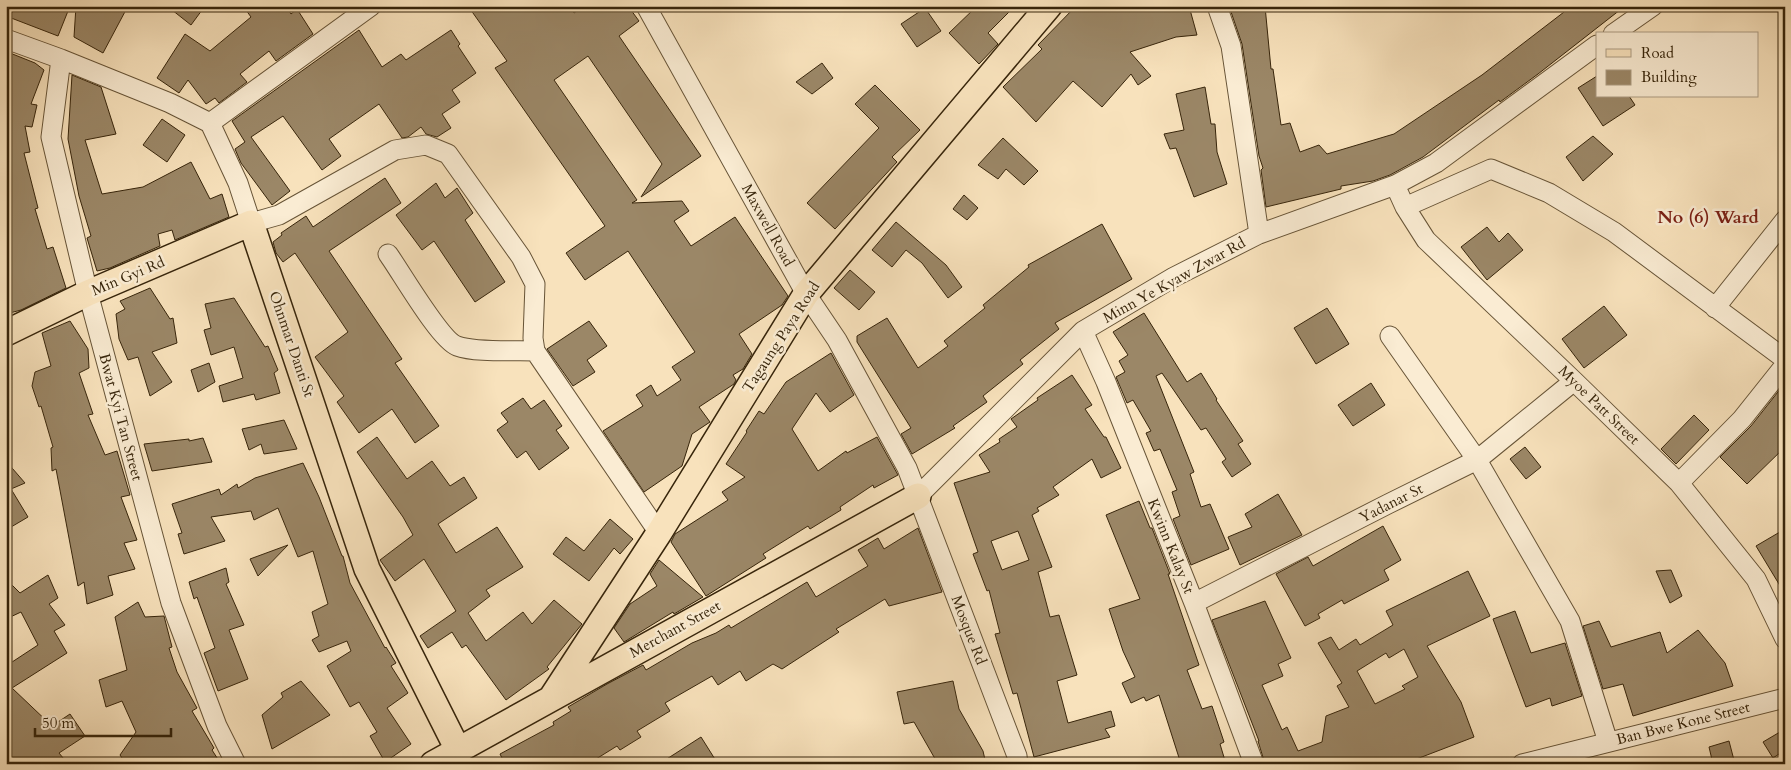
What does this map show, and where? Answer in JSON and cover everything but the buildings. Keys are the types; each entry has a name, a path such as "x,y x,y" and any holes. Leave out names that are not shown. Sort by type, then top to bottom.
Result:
{"main road":[{"name":"Tagaung Paya Road","path":"552,697 659,533 806,294 1049,6"},
{"name":"Min Gyi Rd","path":"6,332 88,293 251,223"},
{"name":"Ohnmar Danti St","path":"251,223 367,569 462,757"},
{"name":"Merchant Street","path":"433,764 462,757 552,697 918,496"}],"street":[{"path":"6,39 170,103 210,123 371,6"},
{"name":"Maxwell Road","path":"646,6 806,294 841,349 907,468 918,496"},
{"path":"1217,6 1231,46 1259,234"},
{"path":"1616,32 1653,6"},
{"name":"Minn Ye Kyaw Zwar Rd","path":"918,496 1083,331 1174,276 1259,234 1395,185 1436,163 1596,45"},
{"name":"Bwat Kyi Tan Street","path":"61,59 51,137 88,293 171,603 217,726 236,764"},
{"name":"Ohnmar Danti St","path":"210,123 238,183 251,223"},
{"path":"251,223 279,215 395,150 426,146 448,154 521,257 534,284 533,338 535,351 659,533"},
{"path":"1405,207 1491,169 1550,194 1614,232 1785,359"},
{"name":"Myoe Patt Street","path":"1395,185 1405,207 1426,240 1679,483 1756,579 1785,639"},
{"path":"1715,308 1785,220"},
{"path":"388,254 441,333 456,346 480,350 535,351"},
{"name":"Kwinn Kalay St","path":"1083,331 1106,382 1194,604 1254,764"},
{"path":"1390,336 1477,460 1570,621 1608,742"},
{"path":"1679,483 1742,419 1785,365"},
{"name":"Yadanar St","path":"1194,604 1381,507 1477,460 1574,381"},
{"name":"Mosque Rd","path":"918,496 1018,764"},
{"name":"Ban Bwe Kone Street","path":"1522,764 1785,698"}],"district":[{"name":"No (6) Ward","path":"1708,217"}]}
